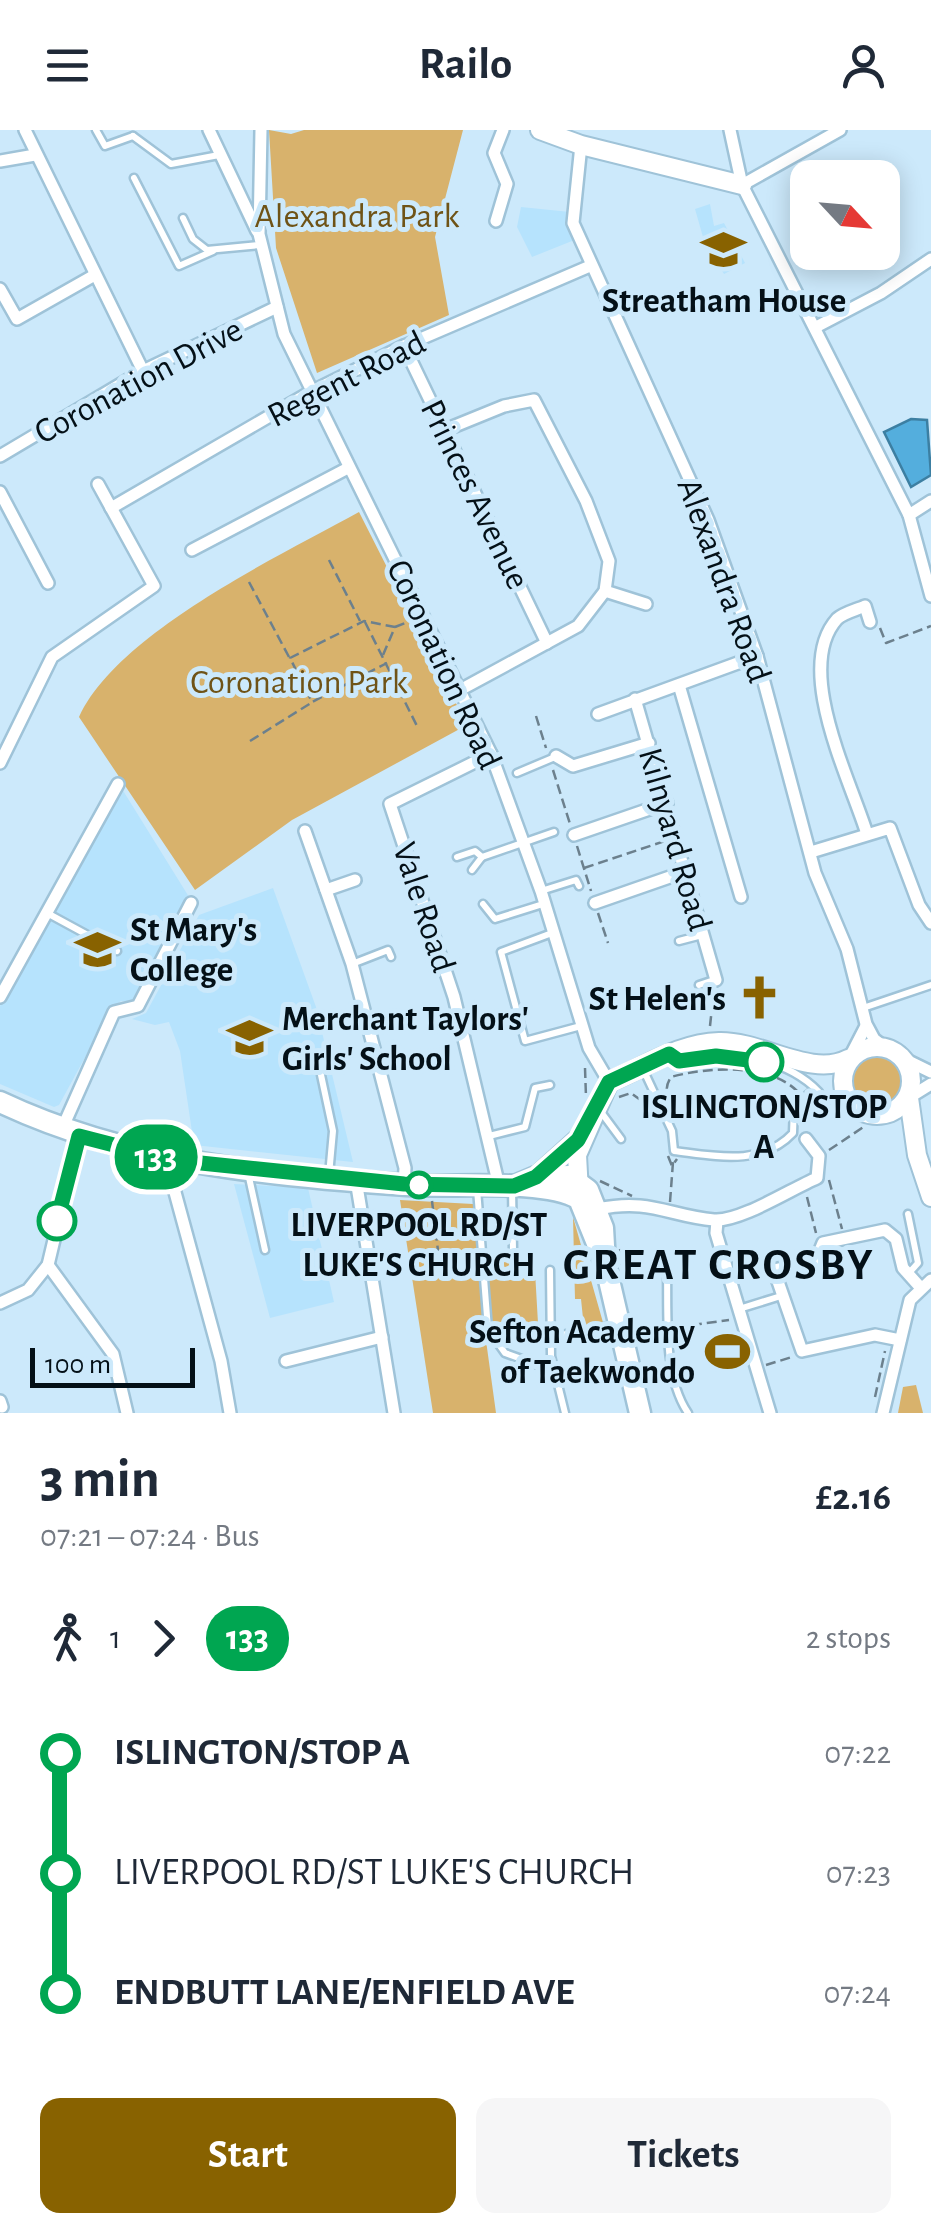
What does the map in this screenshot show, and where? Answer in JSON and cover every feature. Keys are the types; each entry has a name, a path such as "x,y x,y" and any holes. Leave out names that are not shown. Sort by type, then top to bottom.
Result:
{"highway":[{"path":"0,1102 70,1132 172,1160 404,1184 588,1192"},
{"path":"500,1186 536,1177 588,1192"},
{"path":"588,1192 640,1413"}],"main road":[{"path":"540,130 581,145 742,185"},
{"path":"588,1192 577,1155 609,1082 669,1054 708,1043 762,1047 825,1067 870,1048 893,1053 910,1072 914,1143 931,1197"},
{"path":"849,1058 842,1084 860,1112"},
{"path":"804,1062 860,1112 897,1112 910,1098"},
{"path":"884,1115 900,1124 914,1143"},
{"path":"536,1177 584,1133"}],"street":[{"path":"24,130 142,371"},
{"path":"209,130 260,240"},
{"name":"Coronation Road","path":"262,130 260,240 284,334 348,468 426,615 491,754 543,897 581,1026 596,1064 609,1082"},
{"path":"496,221 506,184 494,153 503,130"},
{"path":"730,130 742,185 910,515 931,596"},
{"path":"742,185 840,130"},
{"name":"Alexandra Road","path":"581,145 572,223 708,520 757,656 815,874 847,949 866,1024"},
{"path":"0,161 35,154"},
{"path":"816,327 882,293 931,260"},
{"name":"Regent Road","path":"111,508 312,392 404,346 590,266"},
{"path":"0,289 17,318 93,276"},
{"name":"Coronation Drive","path":"0,456 142,371 277,307"},
{"name":"Princes Avenue","path":"404,346 547,643"},
{"path":"445,430 504,406 534,400 586,501 609,561 605,592 578,626 460,690"},
{"path":"192,550 348,468"},
{"path":"0,764 52,657 154,586 98,484"},
{"path":"0,492 48,583"},
{"path":"910,515 931,501"},
{"path":"605,592 646,604"},
{"path":"867,834 818,681 822,645 839,617 865,606 870,622"},
{"path":"598,714 757,656"},
{"path":"679,684 741,896"},
{"name":"Kilnyard Road","path":"635,699 716,980"},
{"path":"556,756 573,766 648,742"},
{"name":"Vale Road","path":"491,754 390,804 450,982 500,1186"},
{"path":"0,997 118,784"},
{"path":"574,834 667,803"},
{"path":"811,852 890,828 919,906 931,924"},
{"path":"305,831 352,964 400,1146 404,1184"},
{"path":"594,903 686,870"},
{"path":"326,890 354,880"},
{"path":"0,1303 28,1290 48,1266 70,1132 114,1012 138,1006 191,903"},
{"path":"866,1024 874,1039 931,1072"},
{"path":"849,1058 866,1024"},
{"path":"910,1098 931,1084"},
{"path":"588,1192 717,1221 817,1178 820,1162 806,1139"},
{"path":"172,1160 173,1185 221,1361 230,1413"},
{"path":"356,1180 394,1413"},
{"path":"717,1221 716,1233 770,1413"},
{"path":"883,1413 910,1300 925,1284 908,1274 892,1233 867,1232 823,1243 816,1260 774,1270 802,1351 875,1335 900,1340"},
{"path":"48,1266 114,1354 127,1413"},
{"path":"286,1361 382,1337"}],"lane":[{"path":"96,130 105,146 134,133 172,164 220,155"},
{"path":"134,178 179,266 212,252 260,240"},
{"path":"183,218 193,239 212,252"},
{"path":"518,772 556,756"},
{"path":"472,870 482,857 554,832"},
{"path":"457,857 475,852 482,857"},
{"path":"483,904 495,920 576,880 578,886"},
{"path":"46,912 116,951"},
{"path":"553,932 501,952 526,1041 581,1026"},
{"path":"679,941 704,935"},
{"path":"352,964 388,950 392,957"},
{"path":"699,986 716,980"},
{"path":"863,1008 931,986"},
{"path":"669,1054 679,1061 716,1056 754,1059 795,1072 820,1092 860,1112"},
{"path":"643,1068 672,1130 674,1151 679,1152 745,1158 773,1148 792,1133 794,1106 802,1098 820,1092"},
{"path":"320,1075 334,1131 329,1177"},
{"path":"489,1136 525,1127 536,1088 550,1085"},
{"path":"596,1110 621,1138"},
{"path":"248,1168 265,1250"},
{"path":"500,1186 513,1251"},
{"path":"500,1186 488,1329 505,1353 554,1372"},
{"path":"908,1214 918,1263 908,1274"},
{"path":"550,1270 550,1337 565,1413"},
{"path":"666,1272 668,1328 680,1400 688,1413"},
{"path":"740,1313 780,1296"},
{"path":"550,1337 621,1324"}],"path":[{"path":"328,560 383,655 418,728"},
{"path":"249,582 312,702"},
{"path":"290,658 362,621 394,628 426,615"},
{"path":"870,622 872,630 880,627 886,643 931,626"},
{"path":"383,655 394,628"},
{"path":"250,741 312,702 387,664"},
{"path":"584,868 676,837"},
{"path":"708,1043 716,980"},
{"path":"596,1064 582,1070 596,1110 631,1092 651,1108"},
{"path":"678,1122 665,1093 666,1084 671,1077 689,1072 738,1070 770,1077 796,1088 802,1098"},
{"path":"840,1232 843,1227 832,1184 820,1162 860,1112"},
{"path":"668,1146 672,1164 669,1208"},
{"path":"672,1164 679,1152"},
{"path":"801,1184 817,1234 808,1246"},
{"path":"588,1192 630,1191 636,1203"},
{"path":"431,1198 439,1259"},
{"path":"668,1328 740,1313"},
{"path":"756,1367 802,1351"}],"shaded area":[{"name":"Streatham House","path":"710,204 714,226 724,223 745,263 724,274 703,237 695,209"},
{"path":"521,207 570,212 577,239 532,257 517,227"},
{"name":"St Mary's College","path":"122,789 189,897 133,1002 121,1001 112,1008 59,1105 54,1107 0,1084 0,1006"},
{"name":"Merchant Taylors' Girls' School","path":"273,888 316,1007 353,1162 194,1145 180,1051 169,1022 155,1025 132,1019 146,1013 199,915"},
{"path":"234,1184 308,1188 334,1302 270,1318"}],"green space":[{"name":"Alexandra Park","path":"269,130 291,134 304,130 463,130 435,237 449,315 317,373 276,248"},
{"name":"Coronation Park","path":"359,512 467,725 292,820 195,890 79,717 99,686 163,627 245,574"},
{"path":"877,1054 896,1062 904,1081 896,1100 877,1108 858,1100 850,1081 858,1062"},
{"path":"400,1200 473,1204 479,1254 534,1254 538,1323 484,1326 496,1413 433,1413"},
{"path":"573,1217 604,1326 584,1328 581,1299 575,1299"},
{"path":"916,1385 923,1413 898,1413 903,1387"}],"water":[{"path":"911,419 927,420 931,475 911,487 884,432"}],"bus line":[{"name":"133","path":"57,1221 79,1136 172,1160 404,1184 514,1186 536,1177 578,1140 598,1110 609,1082 669,1054 679,1061 716,1056 764,1062"}],"place":[{"name":"Streatham House","path":"724,250"},
{"name":"St Mary's College","path":"97,949"},
{"name":"St Helen's","path":"759,998"},
{"name":"Merchant Taylors' Girls' School","path":"249,1038"},
{"name":"ISLINGTON/STOP A","path":"764,1062"},
{"name":"LIVERPOOL RD/ST LUKE'S CHURCH","path":"419,1185"},
{"name":"Sefton Academy of Taekwondo","path":"728,1351"}],"district":[{"name":"GREAT CROSBY","path":"719,1263"}]}
